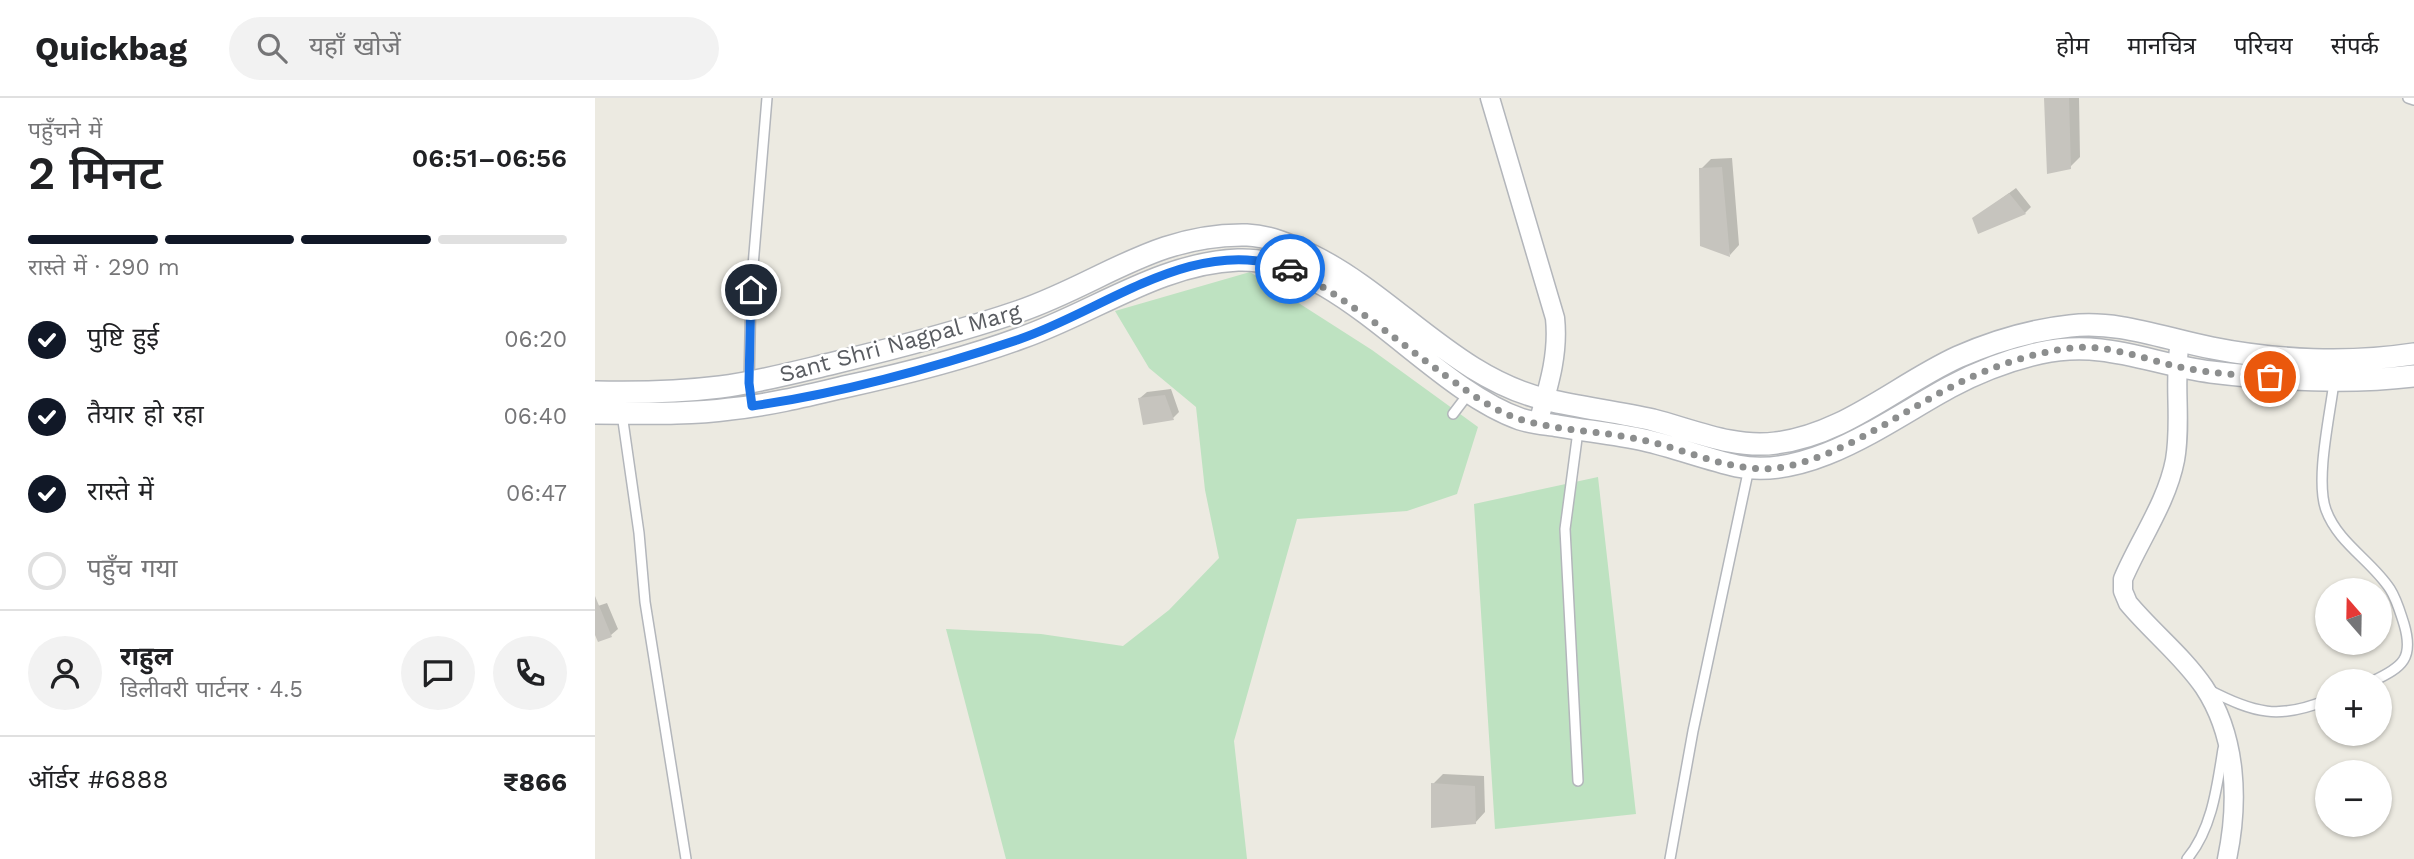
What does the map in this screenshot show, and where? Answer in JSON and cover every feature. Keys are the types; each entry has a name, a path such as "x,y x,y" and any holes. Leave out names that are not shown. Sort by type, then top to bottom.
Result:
{"street":[{"path":"1490,98 1555,318 1556,350 1538,423"},
{"name":"Sant Shri Nagpal Marg","path":"595,392 683,391 749,383 899,347 1023,310 1168,245 1194,238 1247,235 1270,237 1333,266 1375,294 1478,372 1525,393 1648,419 1739,442 1770,444 1824,431 1958,357 2033,333 2073,325 2113,326 2144,331 2180,341 2256,355 2352,360 2414,354"},
{"name":"Sant Shri Nagpal Marg","path":"595,413 727,410 900,375 1022,338 1170,273 1198,264 1240,260 1264,261 1288,268 1321,284 1469,393 1520,419 1642,440 1749,468 1792,466 1857,440 1955,384 1995,367 2074,347 2109,350 2176,366 2249,376 2334,380 2414,376"},
{"path":"2180,341 2176,366 2175,460 2166,490 2123,579 2123,591 2128,603 2204,688 2214,706 2225,738 2234,781 2235,808 2227,859"}],"lane":[{"path":"752,406 749,383 751,290 767,98"},
{"path":"2408,98 2414,100"},
{"path":"2334,380 2322,492 2326,510 2343,537 2391,590 2408,637 2408,654 2403,664 2392,670"},
{"path":"1453,414 1469,393"},
{"path":"622,413 639,533 645,602 686,859"},
{"path":"1578,429 1565,529 1578,781"},
{"path":"1670,859 1693,731 1749,468"},
{"path":"2204,688 2254,710 2272,713 2301,710 2315,705"},
{"path":"2187,859 2204,830 2214,803 2225,738"}],"green space":[{"path":"1250,272 1372,350 1478,427 1457,494 1407,511 1297,519 1234,741 1247,859 1006,859 946,629 1041,634 1123,646 1169,610 1219,558 1205,490 1196,407 1149,368 1115,311"},
{"path":"1598,477 1636,814 1495,829 1474,504"}],"building":[{"path":"2044,98 2069,98 2071,169 2047,174"},
{"path":"1722,167 1730,257 1700,246 1699,168"},
{"path":"2009,193 2026,214 1978,234 1972,218"},
{"path":"1165,395 1174,420 1143,425 1138,398"},
{"path":"595,596 612,637 598,642 595,635"},
{"path":"1431,783 1475,786 1476,824 1431,828"}],"way so far":[{"path":"1290,269 1321,284 1357,308 1469,393 1520,419 1642,440 1749,468 1792,466 1857,440 1955,384 1995,367 2074,347 2138,355 2209,372 2270,377"}],"route":[{"path":"751,290 749,383 752,406 900,375 1022,338 1170,273 1198,264 1264,261 1290,269"}]}
